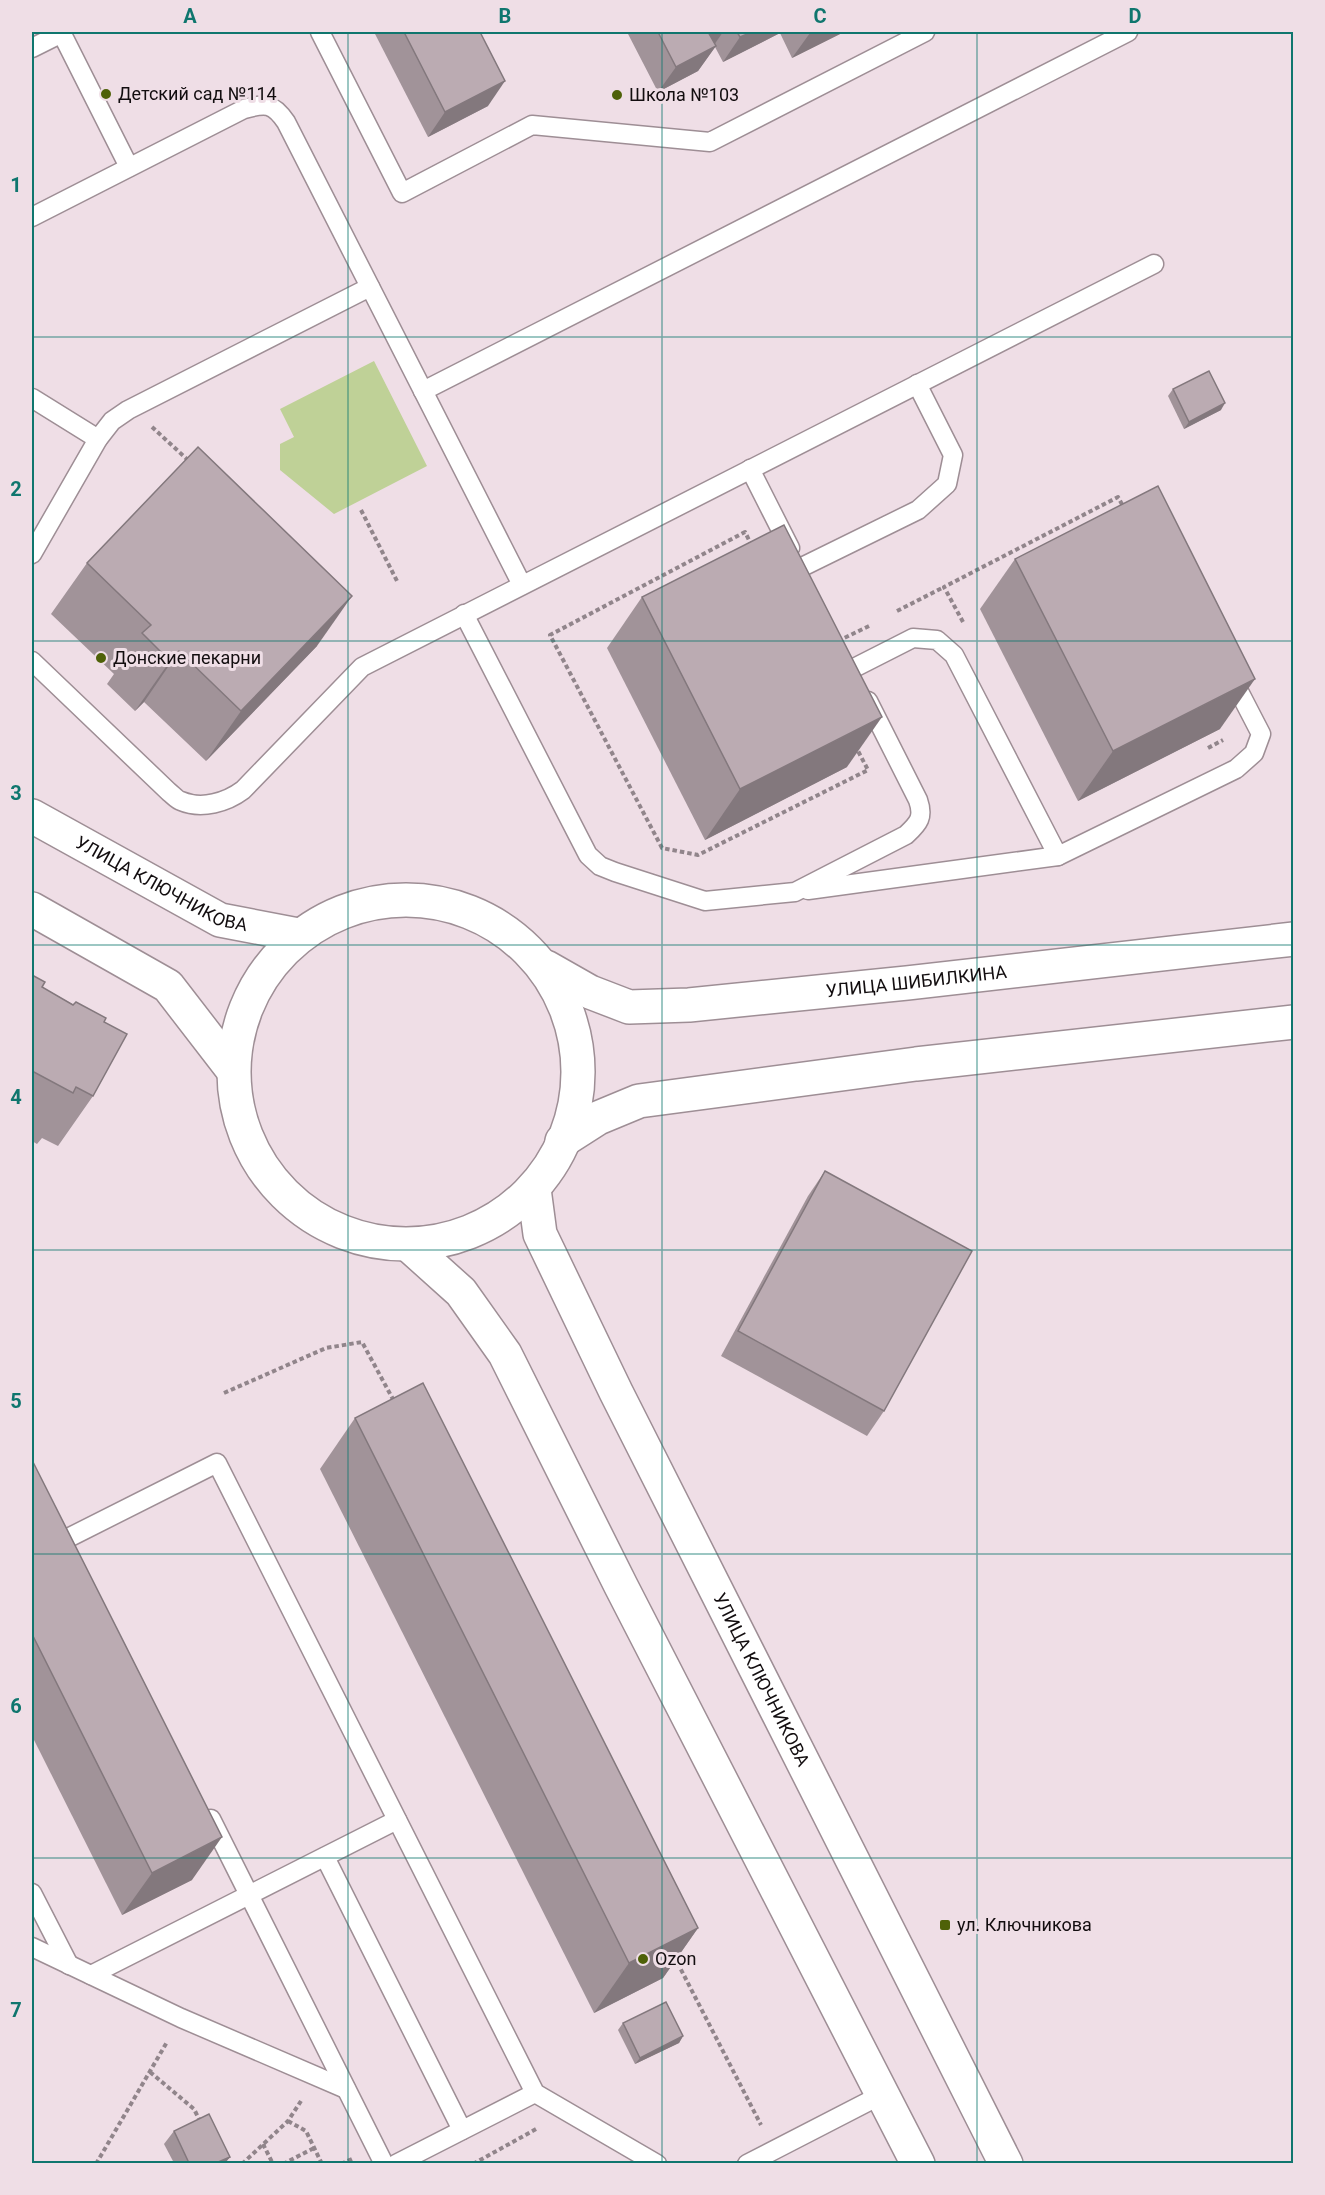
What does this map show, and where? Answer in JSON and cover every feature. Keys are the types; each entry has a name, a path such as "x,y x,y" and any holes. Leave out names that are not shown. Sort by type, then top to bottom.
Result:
{"street":[{"name":"УЛИЦА КЛЮЧНИКОВА","path":"32,816 220,920 298,935"},
{"path":"404,901 453,906 498,927 533,953 546,968 561,993 573,1023 580,1060 579,1089 572,1119 556,1155 534,1189 487,1219 448,1237 412,1248 373,1240 328,1226 286,1198 258,1162 237,1120 232,1069 238,1036 258,984 298,935 345,912 404,901"},
{"path":"32,909 168,986 232,1069"},
{"name":"УЛИЦА ШИБИЛКИНА","path":"546,968 590,992 629,1007 679,1005 907,983 1293,939"},
{"path":"562,1141 598,1118 639,1101 916,1065 1293,1022"},
{"name":"УЛИЦА КЛЮЧНИКОВА","path":"534,1189 540,1234 611,1382 1006,2163"},
{"path":"412,1248 461,1292 504,1354 918,2163"}],"lane":[{"path":"32,48 62,32 129,167"},
{"path":"320,32 402,193 532,125 710,142 925,32"},
{"path":"423,391 1128,32"},
{"path":"32,217 244,109 262,104 277,109 286,122 522,585"},
{"path":"32,661 181,801 196,804 230,800 243,790 362,667 1154,264"},
{"path":"32,554 99,439 112,421 132,408 370,287"},
{"path":"750,469 803,574 918,510 947,484 953,455 917,384"},
{"path":"32,398 99,439"},
{"path":"464,614 588,855 600,866 705,902 1058,856 1236,769 1254,753 1262,734 1225,662"},
{"path":"852,669 913,638 937,640 954,655 1058,856"},
{"path":"795,892 906,835 919,823 922,813 918,800 852,669 835,648"},
{"path":"58,1517 71,1543 217,1463 535,2093 657,2163"},
{"path":"201,1801 384,2163"},
{"path":"91,1975 397,1820"},
{"path":"325,1857 462,2130"},
{"path":"32,1893 69,1965"},
{"path":"32,1947 182,2018 346,2089"},
{"path":"396,2163 535,2093"},
{"path":"747,2163 883,2094"}],"path":[{"path":"132,408 192,465"},
{"path":"891,614 1118,497 1129,517"},
{"path":"361,510 398,583"},
{"path":"756,553 745,532 550,635 662,848 698,855 867,771 852,739"},
{"path":"944,588 966,628"},
{"path":"835,648 870,625"},
{"path":"1199,753 1230,737"},
{"path":"225,1393 326,1348 362,1342 399,1410"},
{"path":"674,1955 774,2150"},
{"path":"96,2163 182,2018"},
{"path":"150,2072 194,2109 203,2127"},
{"path":"242,2163 288,2121 307,2091"},
{"path":"473,2163 568,2112"},
{"path":"288,2121 306,2131 322,2163"},
{"path":"263,2144 273,2163"},
{"path":"283,2163 314,2148"}],"green space":[{"path":"374,361 427,466 334,514 280,470 280,444 294,437 280,409"}],"building":[{"path":"404,32 480,32 505,81 445,112"},
{"path":"658,32 708,32 716,46 676,67"},
{"path":"737,32 752,32 740,37"},
{"path":"1209,371 1225,403 1189,422 1173,389"},
{"path":"198,447 352,596 241,711 179,651 170,661 142,633 151,625 87,563"},
{"path":"1158,486 1255,679 1113,751 1015,559"},
{"path":"784,525 882,717 740,789 642,597"},
{"path":"32,975 45,982 42,987 73,1005 76,1002 106,1018 104,1022 127,1034 93,1096 76,1087 73,1093 32,1071"},
{"path":"825,1171 972,1251 884,1411 738,1331"},
{"path":"423,1383 698,1928 629,1963 355,1418"},
{"path":"32,1460 222,1837 152,1873 32,1634"},
{"path":"666,2002 683,2036 640,2058 623,2023"},
{"path":"209,2114 230,2157 216,2163 189,2163 174,2131"}],"place":[{"name":"Детский сад №114","path":"106,94"},
{"name":"Школа №103","path":"617,95"},
{"name":"Донские пекарни","path":"101,658"},
{"name":"ул. Ключникова","path":"945,1925"},
{"name":"Ozon","path":"643,1959"}]}
